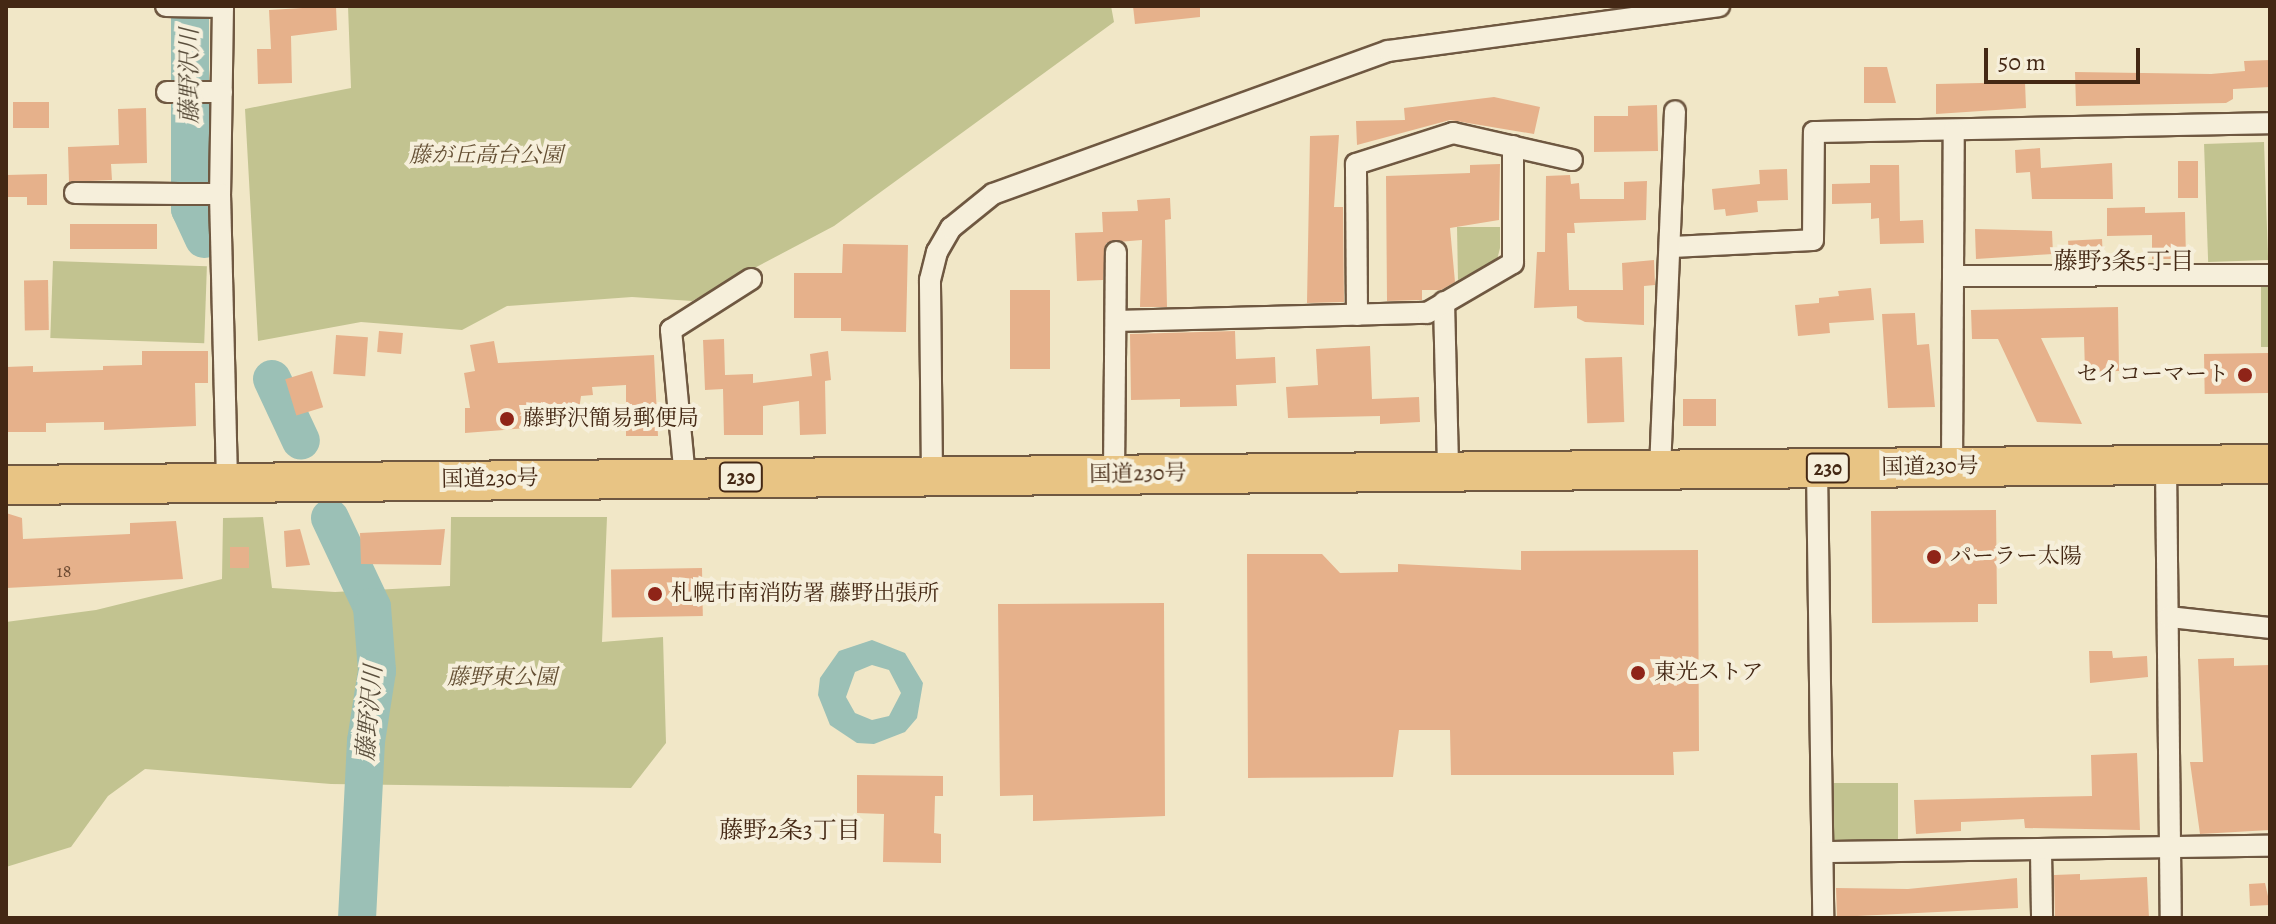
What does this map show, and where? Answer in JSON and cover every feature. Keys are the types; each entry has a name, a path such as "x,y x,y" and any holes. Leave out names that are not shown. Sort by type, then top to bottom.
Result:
{"highway":[{"name":"国道230号","path":"6,485 2270,464"}],"street":[{"path":"166,6 223,6 220,194 227,482"},
{"path":"932,476 930,280 937,252 951,228 993,194 1388,51 1719,6"},
{"path":"167,92 222,92"},
{"path":"1660,469 1672,247 1675,111"},
{"path":"1672,247 1813,240 1814,132 2270,123"},
{"path":"1952,466 1954,131"},
{"path":"1357,315 1356,164 1453,133 1572,160"},
{"path":"1116,321 1427,313 1513,263 1513,146"},
{"path":"75,193 220,194"},
{"path":"1114,474 1116,252"},
{"path":"1953,276 2270,275"},
{"path":"685,478 671,330 751,279"},
{"path":"1444,302 1448,471"},
{"path":"2166,464 2171,918"},
{"path":"1817,468 1823,918"},
{"path":"2169,617 2270,628"},
{"path":"1823,852 2270,846"},
{"path":"2041,851 2042,918"}],"green space":[{"name":"藤が丘高台公園","path":"348,6 1111,6 1114,22 834,226 692,301 632,297 507,306 462,330 361,322 258,341 245,109 351,88"},
{"path":"2264,142 2268,260 2208,262 2204,144"},
{"path":"1457,227 1500,227 1497,260 1458,280"},
{"path":"53,261 207,266 204,343 50,338"},
{"path":"2261,287 2270,287 2270,347 2261,347"},
{"name":"藤野東公園","path":"263,517 272,588 335,592 450,586 451,517 607,517 602,642 663,637 666,743 631,788 331,784 145,769 108,796 71,847 6,867 6,622 96,610 222,579 223,518"},
{"path":"1834,783 1898,783 1898,840 1834,840"}],"water":[{"path":"872,640 905,653 923,683 917,718 905,732 874,744 857,743 830,725 818,695 820,678 839,651","holes":["872,665 889,670 901,693 889,716 872,720 855,713 846,697 855,672"]}],"building":[{"path":"336,6 337,30 291,36 292,83 258,84 257,49 271,49 269,10"},
{"path":"1133,6 1200,6 1200,17 1135,24"},
{"path":"2270,60 2270,87 2233,89 2233,99 2226,103 2076,106 2075,72 2211,74 2245,71 2244,61"},
{"path":"1864,67 1887,67 1896,103 1864,103"},
{"path":"2025,82 2026,108 1936,114 1936,84"},
{"path":"1494,97 1540,107 1534,134 1450,120 1357,145 1356,121 1405,120 1404,108"},
{"path":"13,102 49,102 49,128 13,128"},
{"path":"1657,105 1658,151 1594,152 1594,116 1628,116 1628,106"},
{"path":"146,108 147,163 111,164 112,180 69,182 68,147 119,145 118,109"},
{"path":"1339,135 1334,207 1343,207 1344,302 1307,303 1310,136"},
{"path":"2040,148 2041,168 2112,163 2113,199 2032,199 2030,172 2016,173 2015,150"},
{"path":"2178,161 2198,161 2198,198 2178,198"},
{"path":"1500,164 1499,220 1450,228 1455,282 1441,290 1422,290 1422,300 1387,301 1386,176 1470,173 1470,165"},
{"path":"1870,165 1899,165 1900,221 1923,220 1924,243 1880,244 1879,218 1871,219 1871,203 1832,204 1832,184 1870,183"},
{"path":"1787,169 1788,200 1757,201 1758,212 1726,216 1725,209 1714,210 1712,189 1760,184 1759,170"},
{"path":"47,174 47,205 27,205 27,197 6,197 6,175"},
{"path":"1570,175 1571,184 1579,183 1580,199 1624,199 1624,182 1647,181 1646,220 1574,223 1575,233 1567,233 1569,290 1623,290 1622,263 1654,260 1655,285 1644,286 1644,325 1585,322 1577,318 1577,306 1534,308 1537,252 1545,252 1546,176"},
{"path":"1170,198 1171,219 1165,220 1167,307 1140,307 1142,240 1106,243 1103,280 1077,281 1075,233 1103,232 1102,212 1138,211 1137,200"},
{"path":"2145,207 2145,213 2185,212 2186,259 2152,259 2152,235 2107,236 2107,208"},
{"path":"70,224 157,224 157,249 70,249"},
{"path":"1975,229 2052,231 2053,254 1976,259"},
{"path":"2102,239 2103,259 2069,261 2068,241"},
{"path":"843,244 908,245 906,332 841,331 841,318 794,318 794,273 842,273"},
{"path":"24,280 48,280 49,330 25,330"},
{"path":"1871,288 1874,320 1829,323 1830,333 1798,336 1795,305 1819,303 1819,298 1839,296 1838,291"},
{"path":"1010,290 1050,290 1050,369 1010,369"},
{"path":"2118,307 2119,371 2085,372 2084,337 2041,338 2082,424 2037,422 1998,339 1972,339 1971,310"},
{"path":"1915,313 1917,345 1929,344 1935,407 1888,408 1882,314"},
{"path":"379,331 403,333 401,354 377,352"},
{"path":"1235,331 1236,359 1275,357 1276,383 1236,385 1237,406 1180,407 1180,399 1131,400 1130,334"},
{"path":"336,335 368,337 365,376 333,374"},
{"path":"724,339 725,375 753,374 753,383 812,376 810,354 828,351 831,380 825,381 826,434 800,435 799,401 763,406 763,435 724,435 723,389 705,390 703,340"},
{"path":"494,341 498,363 654,355 658,436 626,436 626,385 592,387 593,395 581,396 577,424 465,433 465,408 470,408 464,373 475,371 470,345"},
{"path":"1370,346 1372,399 1419,397 1420,422 1380,424 1380,416 1288,418 1286,387 1318,385 1316,349"},
{"path":"142,351 208,351 208,383 195,383 196,426 104,430 104,422 46,423 46,432 6,432 6,367 33,366 33,372 103,370 103,366 142,365"},
{"path":"2268,353 2269,393 2205,394 2204,354"},
{"path":"1622,357 1624,422 1587,423 1585,358"},
{"path":"312,371 323,407 296,416 285,379"},
{"path":"1683,399 1716,399 1716,426 1683,426"},
{"name":"パーラー太陽","path":"1996,510 1997,604 1978,604 1978,622 1872,623 1871,511"},
{"path":"6,513 22,518 23,539 130,534 130,523 176,521 183,579 6,588"},
{"path":"300,529 310,565 286,567 284,531"},
{"path":"445,529 441,565 361,564 360,533"},
{"path":"230,547 249,547 249,568 230,568"},
{"path":"1698,550 1699,751 1673,752 1674,775 1451,775 1450,730 1399,730 1393,777 1248,778 1247,554 1322,554 1340,573 1398,572 1398,564 1521,570 1521,551"},
{"path":"702,568 703,616 612,618 611,570"},
{"path":"1164,603 1165,816 1033,821 1033,795 1000,796 998,604"},
{"path":"2089,651 2112,651 2113,658 2147,656 2148,677 2090,683"},
{"path":"2234,658 2234,666 2270,665 2270,830 2200,834 2190,762 2203,762 2198,659"},
{"path":"2137,753 2140,830 2025,828 2024,819 1961,822 1961,831 1916,834 1914,800 2092,796 2091,755"},
{"path":"857,775 943,776 943,796 935,796 934,833 941,834 941,863 883,862 884,814 857,813"},
{"path":"2080,874 2080,880 2147,877 2149,918 2055,918 2054,875"},
{"path":"2017,878 2018,908 1837,917 1836,888 1908,889"},
{"path":"2265,883 2270,905 2250,906 2249,884"}],"waterway":[{"name":"藤野沢川","path":"190,6 190,209 204,239"},
{"name":"藤野沢川","path":"272,379 301,441"},
{"name":"藤野沢川","path":"330,518 372,607 377,671 366,741 357,918"}],"place":[{"name":"セイコーマート","path":"2245,375"},
{"name":"藤野沢簡易郵便局","path":"507,419"},
{"name":"パーラー太陽","path":"1934,557"},
{"name":"札幌市南消防署 藤野出張所","path":"655,594"},
{"name":"東光ストア","path":"1638,673"}],"district":[{"name":"藤野3条5丁目","path":"2124,262"},
{"name":"藤野2条3丁目","path":"790,831"}]}
